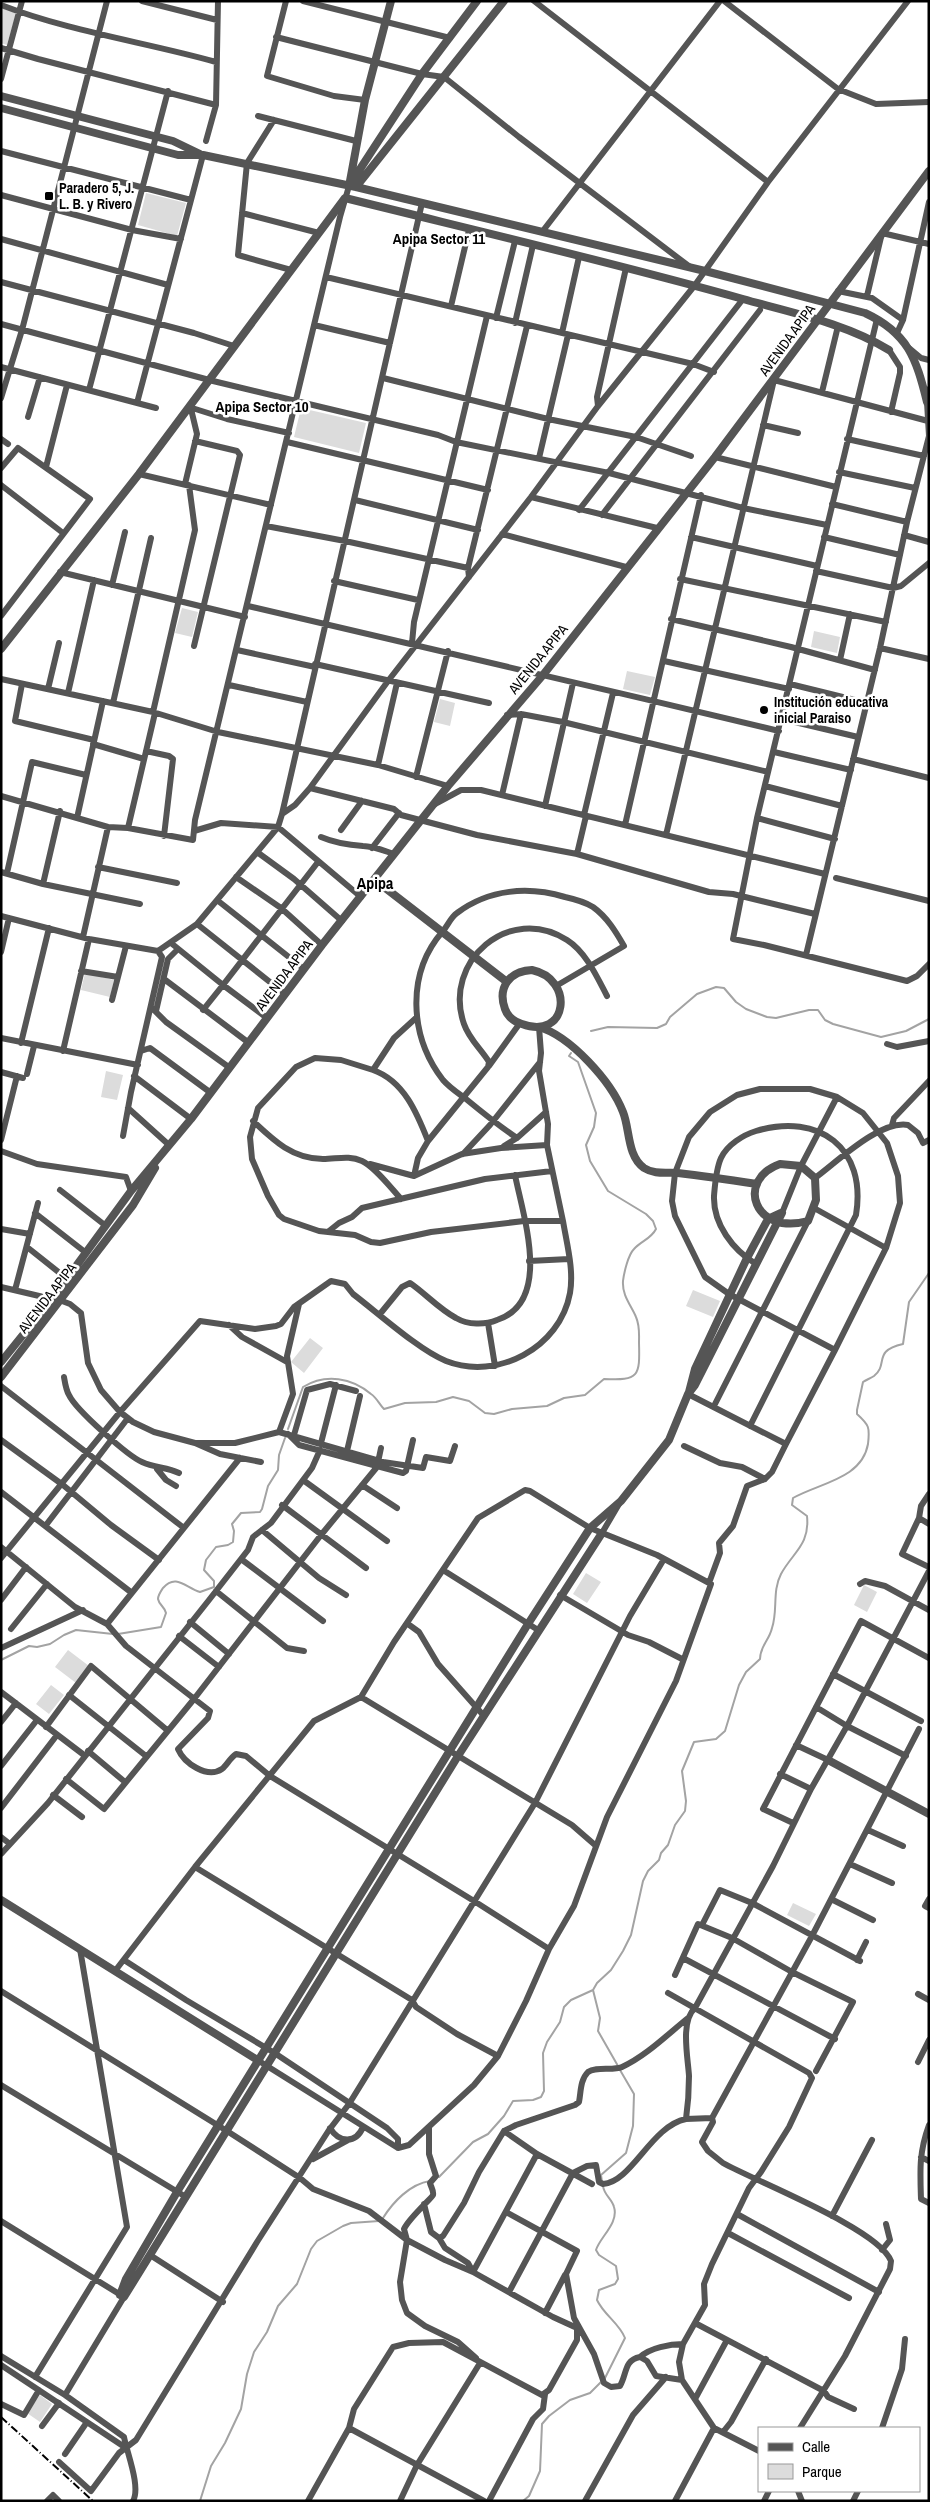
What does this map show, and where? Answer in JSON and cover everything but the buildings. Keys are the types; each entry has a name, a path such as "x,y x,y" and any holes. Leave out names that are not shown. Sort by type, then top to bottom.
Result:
{"street":[{"path":"1,79 22,1"},
{"path":"1,398 22,330 107,1"},
{"path":"142,1 218,20"},
{"path":"206,141 216,105 218,1"},
{"path":"286,1 267,76 334,96 364,100"},
{"path":"303,1 450,38"},
{"path":"352,186 356,141 364,100 392,1"},
{"path":"352,186 444,77 504,1"},
{"path":"534,1 768,182"},
{"path":"542,232 720,1"},
{"path":"724,1 838,89 876,104 929,102"},
{"path":"282,814 310,788 332,755 415,644 585,427 598,406 643,353 695,285 768,182 907,1"},
{"path":"1,649 190,408 208,380 345,198 422,74 450,38 474,2"},
{"path":"1,5 97,35 160,46 216,62"},
{"path":"276,38 422,74 444,77 691,268"},
{"path":"1,48 216,105"},
{"path":"90,390 168,91"},
{"path":"1,96 157,136 203,155"},
{"path":"1,108 178,155 203,155 352,186 705,271 829,302 888,324 905,345 920,372 927,402 929,436 915,488 875,670 806,955"},
{"path":"258,116 356,141"},
{"path":"274,120 247,163 238,255 292,270"},
{"path":"1,151 190,200"},
{"path":"137,403 203,155"},
{"name":"AVENIDA APIPA","path":"1,1362 52,1299 131,1191 191,1119 322,945 448,786 543,675 626,567 715,457 774,380 829,302 929,171"},
{"path":"1,195 132,230 181,239"},
{"path":"345,198 695,285 838,326 871,339 889,350 900,367 891,412"},
{"path":"1,796 60,811 108,827 128,828 193,840 345,198"},
{"path":"897,334 903,320 929,202"},
{"path":"1,916 86,938 158,951 197,924 278,827 422,203"},
{"path":"242,213 319,233"},
{"path":"451,306 469,230"},
{"path":"867,296 882,233 929,244"},
{"path":"1,239 168,285"},
{"path":"496,318 515,241"},
{"path":"515,322 533,246"},
{"path":"539,458 579,257"},
{"path":"598,406 597,397 626,268"},
{"path":"326,277 693,364 714,372"},
{"path":"1,282 194,333 234,346"},
{"path":"838,291 867,296 887,307 903,320"},
{"path":"579,510 743,299"},
{"path":"602,515 659,444 760,310"},
{"path":"415,644 418,600 486,316"},
{"path":"877,319 757,818 733,939 806,955 907,981 918,976 929,964"},
{"path":"1,324 208,380 296,400 456,442 609,473 686,493 701,495 743,508 827,525"},
{"path":"314,325 390,342"},
{"path":"469,577 468,568 527,326"},
{"path":"822,392 838,326"},
{"path":"905,345 921,358 929,360"},
{"path":"1,368 156,408"},
{"path":"28,417 40,378"},
{"path":"383,378 548,419 636,437 659,444 665,449 691,456"},
{"path":"666,835 774,380 928,421"},
{"path":"46,467 67,385"},
{"path":"927,402 929,389"},
{"path":"190,408 289,433"},
{"path":"128,828 195,530 187,485 196,434 190,408"},
{"path":"763,425 798,433"},
{"path":"1,439 8,444"},
{"path":"847,439 924,456"},
{"path":"194,646 240,452 195,441"},
{"path":"287,442 488,490"},
{"path":"1,468 18,448 90,499 1,616"},
{"path":"715,457 836,487"},
{"path":"839,472 915,488"},
{"path":"139,474 271,505"},
{"path":"1,485 63,533"},
{"path":"625,825 664,661 671,618 701,495"},
{"path":"531,497 657,528"},
{"path":"355,500 478,530"},
{"path":"832,504 907,522"},
{"path":"266,526 468,568"},
{"path":"112,585 125,532"},
{"path":"502,534 626,567"},
{"path":"904,535 929,542"},
{"path":"691,537 892,588 904,583 929,563"},
{"path":"824,537 900,555"},
{"path":"113,703 151,538"},
{"path":"60,572 245,617"},
{"path":"68,693 94,580"},
{"path":"680,580 808,604 886,622"},
{"path":"334,581 418,600"},
{"path":"248,606 448,651 654,703 779,731"},
{"path":"840,660 850,614"},
{"path":"671,618 875,670"},
{"path":"48,689 59,643"},
{"path":"880,648 929,659"},
{"path":"237,650 489,703"},
{"path":"416,777 448,651"},
{"path":"664,661 866,703"},
{"path":"1,679 154,713 218,732 378,765 448,786"},
{"path":"378,765 397,683"},
{"path":"544,806 572,683"},
{"path":"22,684 15,721 94,742 144,759"},
{"path":"229,685 307,702"},
{"path":"577,854 613,693"},
{"path":"77,818 103,701"},
{"path":"502,795 521,714"},
{"path":"507,715 521,714 563,722 768,772"},
{"path":"782,719 858,737"},
{"path":"146,751 169,756 172,759 164,836"},
{"path":"774,752 851,770"},
{"path":"853,759 929,778"},
{"path":"86,775 32,762 4,872 43,884 140,904"},
{"path":"765,786 842,806"},
{"path":"310,788 394,810 477,835 577,854 709,892 726,892 815,914"},
{"path":"433,805 461,790 481,790 825,874"},
{"path":"341,830 362,801"},
{"path":"43,884 60,811"},
{"path":"372,848 399,813"},
{"path":"757,818 835,839"},
{"path":"194,831 221,823 278,827 361,896"},
{"path":"63,1051 81,971 98,867 108,827"},
{"path":"321,837 394,854"},
{"path":"257,852 299,884 342,921"},
{"path":"203,1010 299,884 318,862"},
{"path":"98,867 177,883"},
{"path":"236,877 281,908 322,945"},
{"path":"836,878 929,901"},
{"path":"375,880 443,931 506,982"},
{"path":"517,1138 492,1122 452,1089 438,1072 421,1038 417,1017 416,991 419,971 436,937 456,914 488,896 527,889 548,892 593,907 616,931 624,946 556,986"},
{"path":"217,900 304,969"},
{"path":"1,952 9,918"},
{"path":"197,924 285,994"},
{"path":"21,1043 49,928"},
{"path":"488,1067 489,1062 468,1034 461,1013 460,983 473,956 497,937 509,932 534,930 557,935 567,940 590,965 606,996"},
{"path":"170,943 234,995 267,1018"},
{"path":"112,1000 126,946"},
{"path":"123,1136 134,1076 153,1009 164,980 168,959 178,949"},
{"path":"153,1009 162,957 158,951"},
{"path":"539,1026 553,1021 560,1013 561,1002 556,986 546,974 532,970 518,972 506,982 505,1010 512,1019 520,1024 539,1026 549,1030 564,1040 601,1074 622,1110 632,1148 642,1166 656,1173 674,1173 758,1184"},
{"path":"81,971 118,977"},
{"path":"164,980 249,1043"},
{"path":"153,1009 166,1022 230,1068"},
{"path":"373,1070 394,1038 417,1017"},
{"path":"414,1176 418,1158 428,1141 520,1024"},
{"path":"1,1558 4,1549 36,1518 120,1412 200,1321 263,1329 276,1326 281,1324 294,1306 299,1304 306,1296 331,1281 345,1284 353,1294 439,1358 461,1365 495,1366 522,1357 545,1340 557,1325 570,1291 569,1259 547,1146 546,1112 539,1071 539,1026"},
{"path":"1,1038 138,1065"},
{"path":"887,1044 897,1047 929,1041"},
{"path":"1,1140 34,1046"},
{"path":"141,1051 150,1048 211,1093"},
{"path":"428,1141 406,1096 394,1082 373,1070 332,1058 315,1058 296,1067 258,1108 250,1138 252,1159 279,1215 292,1223 319,1231 355,1235 370,1242 380,1243 431,1232 524,1221 563,1222"},
{"path":"462,1154 492,1122 540,1061"},
{"path":"1,1072 22,1076"},
{"path":"134,1076 191,1119"},
{"path":"892,1125 894,1118 929,1081"},
{"path":"1,1900 398,2148 410,2145 474,2085 498,2056 526,2001 549,1949 578,1898 595,1844 676,1681 682,1659 710,1593 711,1584 709,1583 720,1553 719,1543 733,1526 747,1486 765,1479 772,1472 835,1350 886,1248 900,1211 900,1187 887,1143 863,1112 824,1092 790,1088 760,1088 737,1095 710,1112 696,1125 680,1156 674,1173 672,1201 687,1244 705,1277 730,1294 799,1329 835,1350"},
{"path":"688,1394 695,1386 739,1299 782,1213 801,1166 837,1098"},
{"path":"128,1108 169,1145"},
{"path":"501,1148 517,1138 546,1112"},
{"path":"254,1121 281,1146 298,1155 323,1159 349,1157 398,1173 414,1176 462,1154 501,1148 547,1146"},
{"path":"750,1426 856,1215 858,1191 846,1155 839,1144 820,1131 790,1124 776,1126 742,1137 733,1143 721,1158 716,1178 714,1202 718,1220 726,1236 747,1258 756,1264"},
{"path":"815,1178 878,1131 892,1125 908,1125 918,1133 923,1143 929,1140"},
{"path":"1,1151 37,1164 126,1177 131,1191"},
{"name":"AVENIDA APIPA","path":"1,1377 62,1301 133,1206 160,1157"},
{"path":"365,1162 401,1199"},
{"path":"808,1221 791,1224 776,1223 768,1219 755,1202 758,1184 775,1166 786,1163 801,1166 815,1178"},
{"path":"329,1231 339,1223 352,1217 362,1208 485,1179 552,1171"},
{"path":"380,1314 402,1287 410,1284 457,1319 469,1322 488,1323 507,1317 521,1304 530,1286 529,1261 515,1175"},
{"path":"714,1406 814,1208 815,1178"},
{"path":"60,1190 106,1226"},
{"path":"15,1290 38,1203"},
{"path":"814,1208 886,1248"},
{"path":"35,1213 85,1252"},
{"path":"270,2050 336,1953 458,1756 621,1501 669,1440 688,1394 695,1369 747,1258 768,1219 782,1213"},
{"path":"1,1228 30,1234"},
{"path":"27,1247 66,1278"},
{"path":"529,1261 569,1259"},
{"path":"1,1287 52,1299"},
{"path":"62,1301 70,1304 81,1313 88,1363 101,1390 120,1412 154,1432 195,1443 220,1454 261,1462"},
{"path":"279,1432 292,1394 292,1380 287,1362 299,1304"},
{"path":"488,1323 495,1366"},
{"path":"229,1325 242,1337 287,1362"},
{"path":"64,1377 69,1397 104,1433 137,1459 158,1469 166,1480 176,1486"},
{"path":"291,1434 307,1390 321,1385 336,1385 358,1393 346,1451"},
{"path":"1,1854 66,1780 241,1559 253,1537 271,1523 282,1505 316,1462 336,1385"},
{"path":"1,1386 89,1452 184,1528"},
{"path":"688,1394 786,1444"},
{"path":"46,1526 128,1418"},
{"path":"195,1443 235,1443 279,1432 291,1434 299,1445 346,1451 378,1464"},
{"path":"1,1440 62,1484 111,1525 159,1560"},
{"path":"406,1467 413,1440"},
{"path":"320,1447 378,1464 423,1468 426,1457 450,1460 455,1446"},
{"path":"684,1446 720,1463 742,1467 765,1479"},
{"path":"66,1780 104,1808 194,1699 320,1535 378,1464 381,1448"},
{"path":"107,1624 240,1458"},
{"path":"158,1469 166,1468 178,1474"},
{"path":"303,1480 387,1541"},
{"path":"362,1484 397,1508"},
{"path":"115,1970 195,1867 314,1721 361,1697 394,1642 478,1518 525,1490 590,1528 630,1543 709,1583"},
{"path":"1,1492 132,1593"},
{"path":"929,1494 921,1506 919,1518 902,1554 929,1567"},
{"path":"64,2395 122,2296 150,2255 227,2131 262,2064 328,1948 528,1624 590,1528 621,1501"},
{"path":"282,1505 366,1568"},
{"path":"919,1518 929,1524"},
{"path":"262,1530 319,1578 346,1595"},
{"path":"4,1549 46,1584 107,1624 121,1642 210,1711 210,1715 189,1740 178,1749 183,1758 212,1773 222,1769 233,1756 240,1753 270,1776 549,1949"},
{"path":"241,1559 323,1621"},
{"path":"59,2462 91,2491 126,2448 136,2440 257,2242 300,2178 330,2128 349,2104 534,1803 622,1631 664,1559"},
{"path":"1,1600 26,1567"},
{"path":"443,1570 538,1630"},
{"path":"686,2119 688,2076 686,2036 689,2013 694,2008 714,1973 929,1571"},
{"path":"860,1584 864,1581 876,1582 929,1610"},
{"path":"11,1629 46,1584"},
{"path":"216,1590 287,1648 304,1651"},
{"path":"560,1595 622,1631 682,1659"},
{"path":"1,1648 83,1610"},
{"path":"793,1823 763,1809 861,1621 892,1640 929,1658"},
{"path":"190,1622 229,1654"},
{"path":"408,1624 420,1632 438,1664 484,1716"},
{"path":"179,1636 219,1667"},
{"path":"46,1727 91,1666 168,1730"},
{"path":"833,1674 921,1720"},
{"path":"1,1692 57,1735 86,1753 125,1782"},
{"path":"69,1695 146,1756"},
{"path":"361,1697 534,1803 572,1824 595,1844"},
{"path":"1,1722 16,1703"},
{"path":"816,1707 847,1726 906,1756"},
{"path":"1,1766 37,1720"},
{"path":"801,2427 824,2391 879,2292 891,2265 890,2257 832,2216 723,2163 703,2146 702,2142 713,2122 712,2118 812,1936 920,1729"},
{"path":"1,1808 57,1735"},
{"path":"796,1745 929,1814"},
{"path":"780,1774 811,1789"},
{"path":"53,1796 82,1817"},
{"path":"868,1830 903,1846"},
{"path":"1,1837 10,1844"},
{"path":"850,1864 892,1883"},
{"path":"195,1867 412,2000 416,2007 457,2034 498,2056"},
{"path":"702,1925 720,1890 752,1903 858,1960 866,1942"},
{"path":"831,1899 873,1920"},
{"path":"929,1899 925,1906 929,1908"},
{"path":"675,1975 698,1924 732,1938 792,1972 853,2002 835,2039 816,2071"},
{"path":"35,2377 96,2281 127,2227 80,1949"},
{"path":"682,1958 714,1973 835,2039"},
{"path":"124,1960 270,2050 396,2136 398,2148"},
{"path":"1,1992 227,2131 323,2194 369,2211 407,2240 473,2272 545,2313 577,2328 594,2354 601,2380 607,2385 620,2386 631,2360 640,2357 648,2351 672,2344 683,2344"},
{"path":"668,1993 809,2073 812,2081 789,2127 749,2188 706,2278 704,2288 706,2302 683,2344 679,2362 682,2380 714,2428 758,2450"},
{"path":"918,1994 929,2000"},
{"path":"438,2238 443,2236 464,2203 479,2172 504,2131 516,2125 575,2105 579,2102 581,2084 588,2073 592,2070 612,2070 627,2064 688,2018"},
{"path":"918,2062 928,2043"},
{"path":"122,2296 126,2279 177,2192 218,2126 262,2064"},
{"path":"1,2085 186,2197"},
{"path":"509,2292 573,2173 587,2166 596,2165 599,2182 606,2184 612,2182 660,2133 675,2123 686,2119 712,2118"},
{"path":"929,2125 920,2149 921,2199 929,2203"},
{"path":"312,2159 358,2136 363,2127"},
{"path":"429,2127 429,2154 436,2176 430,2183 433,2196 413,2214 404,2229 407,2240 400,2282 402,2300 408,2312 425,2326 458,2342 480,2363"},
{"path":"330,2128 339,2138 348,2140"},
{"path":"504,2131 537,2154 592,2184"},
{"path":"832,2216 872,2140"},
{"path":"473,2272 537,2154"},
{"path":"921,2157 929,2161"},
{"path":"424,2204 431,2232 443,2246 468,2263 473,2272"},
{"path":"506,2212 577,2251 545,2313"},
{"path":"737,2214 879,2292"},
{"path":"1,2221 122,2296"},
{"path":"882,2250 890,2240 886,2224"},
{"path":"728,2233 849,2298"},
{"path":"150,2255 222,2302"},
{"path":"490,2501 533,2419 543,2409 545,2394 577,2340 577,2328 566,2274"},
{"path":"695,2323 766,2359 824,2391 828,2396 854,2409"},
{"path":"882,2427 902,2368 905,2339"},
{"path":"308,2501 349,2428 354,2409 393,2347 437,2340 538,2395 545,2394"},
{"path":"695,2399 727,2340"},
{"path":"1,2356 64,2395 124,2437 131,2463 136,2496 133,2501"},
{"path":"640,2357 648,2361 656,2376 682,2380"},
{"path":"723,2432 732,2422 766,2359"},
{"path":"400,2501 417,2465 480,2363"},
{"path":"1,2365 126,2448"},
{"path":"585,2501 633,2415 666,2377"},
{"path":"1,2404 24,2415 39,2390"},
{"path":"42,2426 59,2403"},
{"path":"65,2454 87,2422"},
{"path":"349,2428 484,2501"},
{"path":"674,2501 714,2428"},
{"path":"47,2501 52,2494 59,2501"}],"green space":[{"path":"1,8 16,13 7,45 1,43"},
{"path":"146,193 186,203 177,236 138,225"},
{"path":"301,408 366,423 359,453 294,437"},
{"path":"182,608 198,612 192,637 175,633"},
{"path":"814,631 840,637 837,653 811,647"},
{"path":"627,671 655,677 650,695 623,689"},
{"path":"440,699 455,703 450,726 434,722"},
{"path":"85,973 114,980 110,997 81,990"},
{"path":"106,1071 123,1075 117,1100 101,1097"},
{"path":"693,1290 720,1301 713,1317 686,1306"},
{"path":"310,1338 323,1348 304,1373 291,1362"},
{"path":"586,1573 601,1582 587,1603 573,1594"},
{"path":"864,1585 877,1592 867,1612 854,1605"},
{"path":"68,1650 89,1666 76,1683 55,1667"},
{"path":"51,1685 64,1695 49,1714 36,1704"},
{"path":"793,1903 816,1914 809,1926 787,1915"},
{"path":"40,2395 52,2404 40,2422 27,2413"}],"waterway":[{"path":"591,1031 608,1027 657,1028 666,1024 670,1017 697,994 716,987 724,988 736,1002 746,1009 767,1017 776,1018 809,1010 818,1010 825,1020 833,1024 881,1037 906,1031 929,1019"},
{"path":"288,1429 303,1387 321,1380 339,1379 356,1384 373,1396 384,1409 405,1403 436,1402 453,1397 469,1401 485,1413 494,1414 512,1409 547,1406 564,1398 585,1395 604,1379 624,1379 635,1374 639,1363 639,1327 625,1296 623,1281 630,1255 656,1229 653,1221 646,1214 608,1191 590,1161 586,1145 594,1127 596,1113 578,1062 569,1056 571,1053"},
{"path":"618,2066 598,2031 600,2018 593,1990 597,1983 611,1970 623,1951 631,1935 643,1881 648,1871 659,1860 661,1853 668,1845 675,1825 685,1811 686,1801 682,1771 694,1742 716,1739 725,1731 739,1685 746,1672 760,1659 761,1650 771,1633 775,1615 778,1581 786,1566 800,1548 806,1534 807,1516 792,1505 793,1498 838,1479 848,1473 864,1456 868,1444 869,1430 857,1414 863,1382 874,1376 878,1371 881,1367 882,1358 888,1350 903,1344 909,1302 929,1273"},
{"path":"118,1634 161,1627 166,1613 158,1598 163,1588 172,1582 181,1583 200,1592 214,1587 214,1581 204,1570 206,1560 216,1547 233,1542 234,1531 232,1524 241,1513 260,1512 262,1509 268,1486 278,1470 279,1455 285,1438"},
{"path":"1,1660 29,1646 37,1647 50,1644 76,1630 113,1634"},
{"path":"439,2177 473,2142 488,2134 504,2116 513,2101 533,2100 541,2097 544,2091 543,2053 547,2042 560,2022 564,2007 571,2000 593,1990"},
{"path":"602,2182 601,2175 626,2153 633,2126 634,2094 620,2070"},
{"path":"383,2218 392,2206 409,2190 430,2181"},
{"path":"523,2501 529,2496 540,2471 542,2424 549,2416 570,2400 590,2393 605,2378 625,2338 597,2300 599,2290 615,2284 618,2279 616,2266 599,2255 596,2250 612,2224 615,2213 613,2204 603,2186"},
{"path":"200,2501 211,2466 225,2443 241,2409 247,2374 254,2352 267,2332 278,2306 297,2284 311,2249 317,2241 343,2226 351,2223 379,2221"}],"railway":[{"path":"1,2417 93,2501"}],"place":[{"name":"Paradero 5, J. L. B. y Rivero","path":"49,196"},
{"name":"Institución educativa inicial Paraiso","path":"764,710"}],"district":[{"name":"Apipa Sector 11","path":"439,239"},
{"name":"Apipa Sector 10","path":"262,407"},
{"name":"Apipa","path":"375,883"}]}
